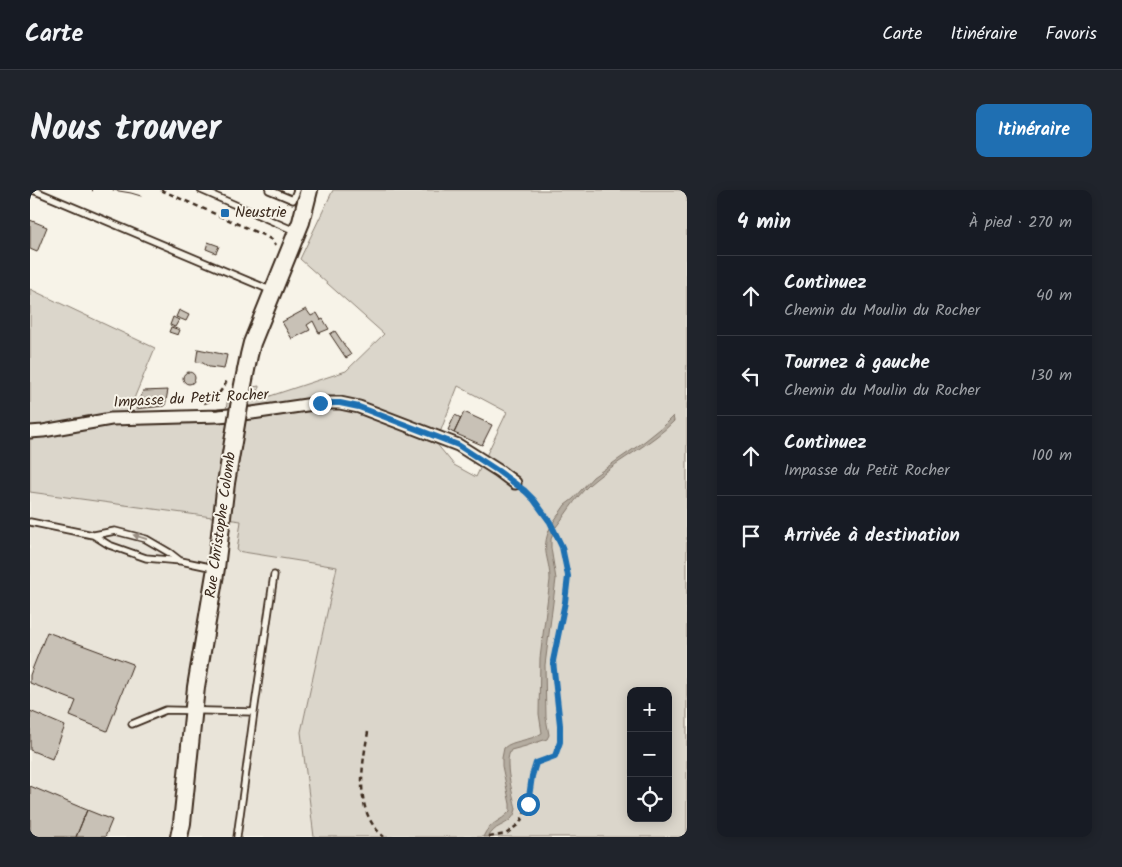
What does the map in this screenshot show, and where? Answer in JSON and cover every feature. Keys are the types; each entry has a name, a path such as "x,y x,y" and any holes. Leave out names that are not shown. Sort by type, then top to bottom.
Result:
{"street":[{"name":"Rue Christophe Colomb","path":"178,837 182,823 196,687 216,568 226,483 249,354 299,227 309,190"},
{"name":"Rue Christophe Colomb","path":"299,227 321,190"},
{"name":"Impasse du Petit Rocher","path":"30,432 111,418 218,416 320,403 340,403 359,407 458,445 515,483"}],"lane":[{"path":"33,190 273,292"},
{"path":"201,190 299,227"},
{"path":"269,190 283,193 293,200 297,190"},
{"path":"30,522 94,535 109,545 146,558 181,561 216,568"},
{"path":"94,535 115,531 146,539 181,561"},
{"path":"238,837 274,575"},
{"path":"132,724 166,710 254,712"}],"path":[{"path":"161,190 265,236 272,240 276,248"},
{"path":"199,404 217,396 223,390 230,374"},
{"path":"489,837 506,834 520,823 528,804 536,763 555,756 560,742 553,661 565,602 568,576 562,547 550,522 534,500 515,483"},
{"path":"368,732 362,766 362,790 367,814 376,831 384,837"}],"shaded area":[{"path":"333,190 687,190 687,837 314,837 301,732 337,567 237,551 241,521 30,492 30,289 155,348 123,425 224,422 229,391 259,386 258,400 346,371 384,334 300,259","holes":["458,386 507,412 476,477 454,465 436,443"]},
{"path":"673,416 674,421 665,429 590,484 579,495 556,527 552,524 565,505 593,477 645,441"},
{"path":"30,492 242,521 238,551 337,567 301,732 314,837 30,837"},
{"path":"550,528 554,532 551,539 551,548 556,579 545,665 546,718 549,735 547,739 511,750 508,770 516,809 510,820 496,828 488,837 483,837 492,825 510,811 502,766 504,748 512,743 533,738 542,733 539,714 540,658 550,580 546,543"}],"building":[{"path":"30,220 47,227 37,252 30,249"},
{"path":"208,242 219,246 216,253 206,249"},
{"path":"306,309 311,316 317,313 329,329 319,333 313,321 307,325 310,330 292,339 282,322"},
{"path":"179,310 189,315 186,321 176,317"},
{"path":"173,317 179,320 175,327 170,325"},
{"path":"171,327 180,330 178,335 169,332"},
{"path":"335,331 351,355 346,358 330,334"},
{"path":"198,349 227,355 224,369 209,367 203,363 196,362"},
{"path":"189,372 195,378 189,384 183,378"},
{"path":"168,390 165,406 136,409 143,391"},
{"path":"464,412 492,425 482,445 454,433"},
{"path":"455,415 461,418 454,433 448,430"},
{"path":"47,632 133,664 107,731 70,716 76,701 30,683 30,675"},
{"path":"30,711 65,726 52,759 30,750"},
{"path":"30,786 87,810 76,837 30,837"},
{"path":"87,810 112,820 105,837 76,837"}],"tram line":[{"path":"113,190 141,196"}],"place":[{"name":"Neustrie","path":"225,213"}],"route":[{"path":"320,403 340,403 359,407 458,445 525,491 550,522 562,547 568,576 565,602 553,661 560,742 555,756 536,763 528,804"}]}
